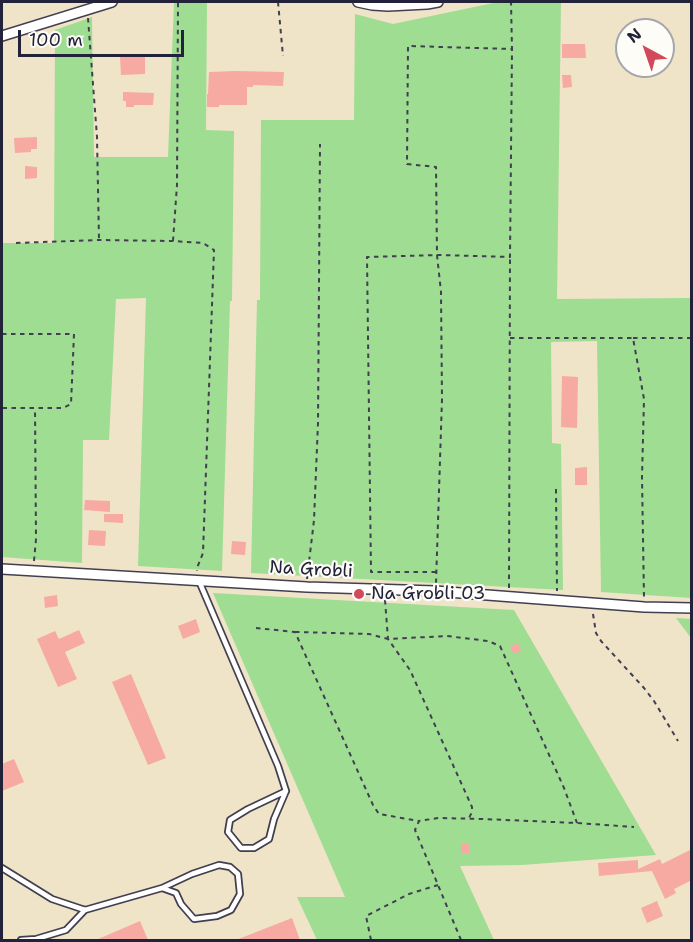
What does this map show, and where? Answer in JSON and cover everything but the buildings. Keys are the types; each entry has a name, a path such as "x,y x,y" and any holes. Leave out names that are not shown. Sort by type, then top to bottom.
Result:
{"street":[{"path":"2,36 112,2"},
{"path":"358,2 388,6 438,2"},
{"name":"Na Grobli","path":"2,569 384,591 435,591 644,607 692,608"}],"lane":[{"path":"199,580 278,766 286,791 274,819 269,839 254,848 241,848 228,832 230,820 248,808 286,791"},
{"path":"21,940 36,939 66,930 85,910 162,888 219,865 230,867 238,874 240,894 231,910 217,916 194,919 181,904 176,893 162,888"},
{"path":"2,868 52,899 85,910"}],"path":[{"path":"173,241 177,185 178,2"},
{"path":"278,2 283,56"},
{"path":"509,597 511,2"},
{"path":"94,7 88,18 97,137 99,240"},
{"path":"435,591 442,399 436,167 406,164 408,46 512,49"},
{"path":"307,587 314,520 318,423 320,144"},
{"path":"16,243 99,240 173,241 202,243 214,250 203,554 197,568 199,580"},
{"path":"436,572 371,572 367,257 437,255 510,257"},
{"path":"2,334 74,334 71,404 63,408 2,408"},
{"path":"510,338 692,338"},
{"path":"633,338 644,399 642,477 644,607"},
{"path":"34,571 36,539 35,408"},
{"path":"556,489 557,601"},
{"path":"384,591 388,639 410,670 472,807 469,819"},
{"path":"592,603 596,633 654,701 678,741"},
{"path":"256,628 295,632 369,634 388,639 447,636 488,641 500,646 564,788 577,823"},
{"path":"295,632 379,814 419,821 438,818 634,827"},
{"path":"419,821 415,830 461,940"},
{"path":"371,940 366,916 409,894 438,885"}],"green space":[{"path":"174,2 207,2 206,130 234,131 232,301 230,301 222,571 138,566 146,298 116,299 109,440 83,440 82,563 2,557 2,243 54,243 55,30 92,17 94,157 168,157"},
{"path":"498,2 561,2 557,299 691,298 691,598 601,592 597,341 551,342 552,443 561,444 563,590 251,573 257,300 260,300 261,120 354,120 355,14 393,24"},
{"path":"213,593 514,610 656,855 522,865 460,866 494,940 317,940 297,897 345,897"},
{"path":"676,618 691,619 691,638"}],"place":[{"name":"Na Grobli 03","path":"359,594"}]}
